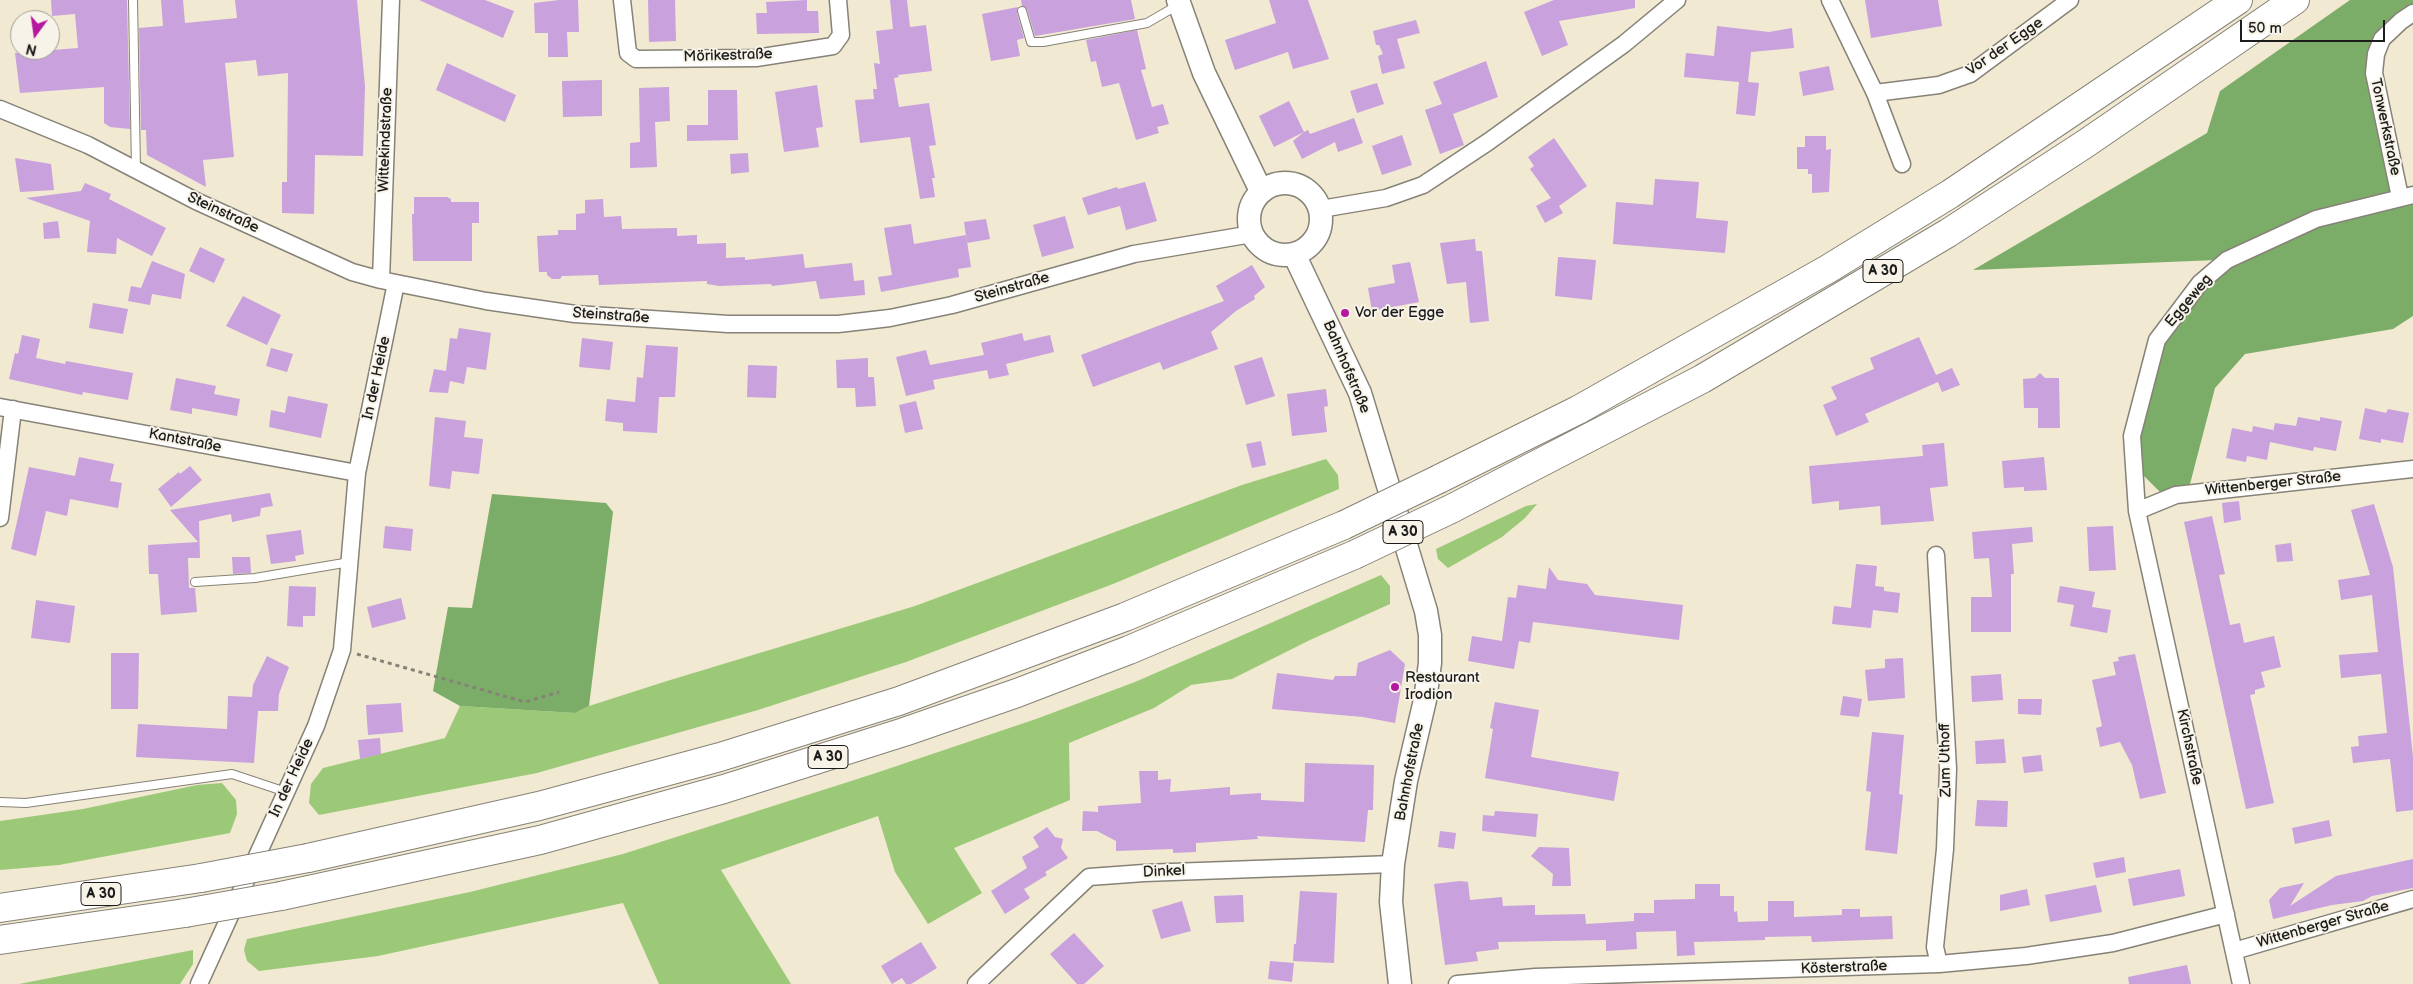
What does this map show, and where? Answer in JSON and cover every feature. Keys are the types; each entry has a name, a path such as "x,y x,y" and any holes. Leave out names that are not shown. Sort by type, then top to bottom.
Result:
{"highway":[{"name":"A 30","path":"0,908 201,878 308,858 539,806 720,757 898,701 1126,617 1344,525 1578,410 1828,269 1991,167 2238,0"},
{"name":"A 30","path":"0,940 185,913 281,896 540,840 724,789 810,762 998,699 1120,654 1354,555 1451,509 1702,379 1948,232 2085,144 2295,0"}],"street":[{"name":"Wittekindstraße","path":"388,282 391,0"},
{"name":"Mörikestraße","path":"622,0 628,52 636,59 645,59 756,58 833,46 841,34 838,0"},
{"path":"1320,209 1386,198 1423,185 1488,142 1624,44 1677,0"},
{"path":"1830,0 1875,93 1902,164"},
{"name":"Vor der Egge","path":"1875,93 1939,85 1970,74 2070,0"},
{"path":"1179,2 1204,73 1261,191"},
{"name":"Tonwerkstraße","path":"2406,196 2374,73 2376,54 2382,39 2401,21 2413,13"},
{"name":"Steinstraße","path":"0,109 88,145 196,201 320,259 388,282 486,301 575,314 728,324 838,324 890,318 952,305 1134,254 1252,234"},
{"path":"1278,184 1296,184 1307,189 1316,198 1320,209 1322,221 1317,237 1305,250 1294,254 1274,254 1257,242 1252,234 1249,211 1254,200 1261,191 1278,184"},
{"name":"Eggeweg","path":"2137,511 2132,436 2157,340 2200,283 2227,260 2316,219 2406,196"},
{"name":"Bahnhofstraße","path":"1294,254 1360,393 1426,611 1430,635 1430,663 1425,700 1406,781 1393,864 1391,902 1400,984"},
{"name":"In der Heide","path":"198,984 316,726 342,650 358,473 388,282"},
{"name":"Kantstraße","path":"0,518 6,408 358,473"},
{"name":"Wittenberger Straße","path":"2137,511 2176,495 2413,469"},
{"name":"Kirchstraße","path":"2137,511 2241,984"},
{"name":"Zum Uthoff","path":"1936,555 1948,770 1946,849 1936,947 1938,964"},
{"name":"Dinkel","path":"976,984 1089,878 1144,873 1393,864"},
{"name":"Wittenberger Straße","path":"2234,951 2413,899"},
{"name":"Kösterstraße","path":"1457,984 1535,977 1938,964 2026,956 2113,942 2226,914"}],"lane":[{"path":"134,0 136,169"},
{"path":"1022,11 1031,42 1043,42 1147,23 1179,2"},
{"path":"195,582 255,578 350,562"},
{"path":"0,802 26,803 232,774 286,792"}],"path":[{"path":"342,650 525,702 559,692"}],"green space":[{"path":"2350,0 2413,0 2413,10 2376,35 2367,57 2368,83 2403,198 2413,197 2413,316 2393,329 2245,354 2215,388 2190,484 2160,492 2141,473 2138,436 2161,343 2204,288 2241,259 1973,270 2207,133 2220,91"},
{"path":"1326,459 1338,475 1339,489 1113,584 906,662 758,710 537,773 319,815 309,803 311,784 323,768 445,738 460,706 575,713 589,706 667,681 915,606 1242,485"},
{"path":"492,494 606,503 613,512 589,706 575,713 460,706 433,691 448,607 472,608"},
{"path":"1537,504 1525,518 1502,537 1448,568 1438,559 1436,549 1526,506"},
{"path":"1381,575 1390,586 1390,604 1310,640 1232,679 1191,685 1154,708 1069,743 1070,800 954,848 982,893 928,924 895,872 878,816 721,870 791,984 659,984 623,903 378,956 259,971 247,961 244,950 247,939 470,892 623,854 873,774 1036,719 1135,682"},
{"path":"222,783 236,800 237,814 230,833 59,865 0,870 0,821 83,809 197,785"},
{"path":"193,950 193,964 180,984 19,984"}],"building":[{"path":"51,0 127,0 130,129 110,127 104,123 104,87 20,93 16,60 60,60 60,49 78,48 75,14 60,15 60,10 52,10"},
{"path":"161,0 183,0 185,23 237,18 235,0 357,0 365,86 363,156 315,155 314,214 282,213 282,182 287,182 288,73 258,76 256,60 225,63 234,157 203,160 206,187 147,155 146,130 141,130 139,28 163,26"},
{"path":"419,0 485,0 514,11 503,38"},
{"path":"578,0 579,32 567,32 568,57 548,57 548,33 535,33 534,3"},
{"path":"648,0 675,0 676,41 649,42"},
{"path":"807,0 807,11 818,11 819,33 757,34 756,13 767,13 766,2"},
{"path":"890,0 907,0 910,27 926,25 932,71 898,75 899,77 894,78 899,107 929,103 936,145 929,146 935,178 932,178 935,197 920,199 910,137 860,143 855,100 874,99 873,89 877,89 874,63 880,64 876,31 893,29"},
{"path":"1021,0 1131,0 1135,19 1035,36 1027,9 1022,6"},
{"path":"1269,0 1308,0 1329,59 1293,69 1288,52 1235,70 1225,40 1276,23"},
{"path":"1554,0 1635,0 1635,8 1559,21 1568,45 1542,56 1524,12"},
{"path":"1865,0 1938,0 1942,26 1871,38"},
{"path":"1018,7 1017,13 1024,38 1017,40 1020,56 991,61 982,14"},
{"path":"1416,20 1420,33 1397,39 1405,68 1382,74 1378,56 1383,54 1379,45 1376,45 1373,31"},
{"path":"1717,26 1769,32 1792,28 1794,48 1751,52 1748,82 1759,83 1755,116 1736,114 1739,82 1684,77 1686,53 1714,56"},
{"path":"1137,30 1146,69 1141,70 1152,107 1163,104 1169,124 1157,127 1159,133 1136,140 1119,83 1102,87 1096,61 1091,62 1086,40"},
{"path":"1486,61 1498,97 1453,114 1464,145 1440,154 1425,110 1442,104 1433,82"},
{"path":"447,63 516,95 505,122 436,90"},
{"path":"1829,66 1834,90 1803,96 1799,72"},
{"path":"602,80 602,116 563,117 562,81"},
{"path":"1377,83 1384,104 1357,113 1350,91"},
{"path":"817,85 823,127 816,128 819,147 784,152 775,92"},
{"path":"669,87 670,121 655,122 657,167 630,168 630,143 640,142 639,88"},
{"path":"708,90 737,90 738,140 687,141 687,125 708,125"},
{"path":"1289,101 1304,132 1274,147 1259,116"},
{"path":"1354,118 1363,143 1338,152 1335,142 1302,159 1293,141 1308,130 1310,134"},
{"path":"1402,135 1412,165 1382,175 1372,146"},
{"path":"1805,136 1826,136 1826,150 1831,149 1829,192 1812,193 1812,174 1808,174 1808,169 1797,169 1797,147 1805,147"},
{"path":"1554,138 1587,186 1559,206 1563,213 1545,223 1536,206 1551,198 1530,169 1534,166 1528,157"},
{"path":"748,153 749,172 731,174 730,154"},
{"path":"15,158 51,164 54,190 20,192"},
{"path":"1655,179 1699,182 1696,218 1728,221 1725,253 1613,244 1616,202 1653,205"},
{"path":"1145,182 1157,221 1126,230 1120,206 1088,215 1082,198 1117,187 1118,189"},
{"path":"85,183 111,194 109,199 166,228 152,256 117,238 116,254 87,252 90,221 26,198 81,191"},
{"path":"414,197 447,197 451,199 451,202 479,202 479,223 472,223 472,261 413,261 412,214 414,214"},
{"path":"603,199 604,217 621,216 622,229 677,228 677,236 697,235 697,244 726,243 726,258 745,257 745,260 803,254 805,268 852,263 854,281 864,280 865,295 820,299 816,281 772,286 771,284 719,286 707,284 707,281 599,285 598,275 562,276 560,279 552,279 547,275 547,272 539,272 537,236 558,235 558,230 576,230 576,214 585,213 585,200"},
{"path":"1065,216 1074,248 1042,257 1033,225"},
{"path":"986,219 990,239 967,243 964,222"},
{"path":"58,221 60,238 44,239 43,223"},
{"path":"911,224 914,244 966,235 971,267 958,269 959,277 881,292 878,277 892,275 884,228"},
{"path":"1475,239 1476,251 1482,251 1489,321 1470,323 1466,282 1447,284 1440,243"},
{"path":"200,247 225,259 214,283 189,271"},
{"path":"1558,257 1596,260 1592,300 1555,296"},
{"path":"152,261 185,274 181,299 152,294 150,305 128,301 131,286 141,288"},
{"path":"1410,262 1419,302 1372,311 1368,288 1395,283 1392,265"},
{"path":"1252,265 1265,287 1254,296 1255,299 1236,311 1211,332 1218,349 1163,370 1160,362 1093,387 1081,355 1224,301 1216,286"},
{"path":"243,296 281,315 267,345 226,326"},
{"path":"93,303 128,309 123,334 89,328"},
{"path":"459,328 491,333 486,370 467,367 464,384 450,381 448,393 429,392 434,369 446,371 450,338 457,339"},
{"path":"1022,333 1024,341 1050,335 1054,352 1006,364 1009,375 989,379 987,370 933,380 935,389 906,396 896,357 926,350 930,365 984,355 981,343"},
{"path":"22,335 40,339 36,358 65,364 66,361 133,373 128,400 83,392 82,395 9,379 15,353 18,354"},
{"path":"1919,337 1936,375 1952,368 1960,385 1942,392 1938,382 1865,414 1869,422 1836,436 1823,405 1837,399 1831,387 1874,369 1870,358"},
{"path":"582,338 613,342 610,370 579,367"},
{"path":"646,345 678,347 675,397 659,397 657,433 623,431 623,423 605,421 607,399 635,402 637,377 643,378"},
{"path":"271,348 293,354 287,372 266,366"},
{"path":"1262,357 1275,396 1246,405 1234,366"},
{"path":"868,358 868,377 874,377 876,406 856,407 855,388 837,388 836,360"},
{"path":"748,365 777,366 776,398 747,397"},
{"path":"2040,373 2045,378 2059,378 2060,428 2038,428 2038,408 2024,408 2023,379 2035,378"},
{"path":"176,378 216,386 214,394 240,399 237,416 192,408 192,414 170,410"},
{"path":"1326,389 1328,406 1324,407 1327,432 1292,436 1287,394"},
{"path":"288,396 328,404 321,438 269,427 271,410 285,413"},
{"path":"916,401 923,429 905,433 899,405"},
{"path":"2365,408 2386,413 2388,409 2409,413 2403,443 2381,439 2381,443 2359,439"},
{"path":"435,417 466,421 464,437 483,439 479,474 452,471 450,489 429,486"},
{"path":"2298,417 2320,421 2320,417 2342,421 2336,451 2314,447 2313,451 2270,442 2267,460 2247,456 2246,462 2226,458 2232,428 2252,432 2253,426 2273,430 2273,432 2275,423 2296,426"},
{"path":"1261,441 1266,465 1252,468 1246,444"},
{"path":"1944,443 1948,486 1930,488 1934,521 1881,525 1880,506 1839,510 1839,501 1812,504 1809,466 1923,456 1922,445"},
{"path":"79,457 114,464 110,481 122,483 118,508 70,499 67,516 46,511 36,556 11,549 29,467 75,476"},
{"path":"2044,457 2047,490 2024,491 2024,487 2004,488 2002,461"},
{"path":"190,466 202,480 171,507 158,489 179,472 180,474"},
{"path":"270,493 273,506 261,508 260,516 232,522 231,514 199,521 200,558 188,558 189,588 195,588 197,612 161,615 158,574 149,574 148,545 198,542 170,510"},
{"path":"2239,501 2241,520 2224,523 2222,503"},
{"path":"2374,504 2393,567 2413,757 2413,810 2396,812 2390,759 2353,763 2351,747 2359,746 2358,736 2387,733 2381,674 2341,678 2339,655 2378,652 2372,595 2341,600 2338,580 2370,575 2351,510"},
{"path":"2212,516 2225,574 2219,575 2230,625 2240,623 2244,643 2274,636 2281,667 2261,672 2265,687 2255,690 2255,694 2250,695 2274,803 2246,809 2184,522"},
{"path":"385,526 413,529 411,551 383,548"},
{"path":"2113,526 2116,570 2089,571 2087,527"},
{"path":"2032,527 2033,542 2012,544 2014,574 2011,574 2011,632 1971,632 1971,597 1992,597 1989,558 1974,559 1972,532"},
{"path":"301,530 304,554 295,556 296,561 271,564 266,535"},
{"path":"2291,543 2293,561 2277,562 2275,545"},
{"path":"232,557 250,557 251,573 233,574"},
{"path":"1856,564 1877,566 1875,586 1884,587 1884,591 1900,593 1898,613 1873,610 1871,628 1832,624 1834,606 1851,608"},
{"path":"1549,567 1558,580 1587,584 1595,595 1683,605 1679,640 1533,622 1530,643 1519,641 1514,669 1468,661 1472,636 1502,641 1508,597 1516,598 1518,585 1546,589"},
{"path":"289,586 316,587 315,616 303,616 303,627 287,626"},
{"path":"2060,586 2095,592 2092,607 2111,610 2107,633 2070,626 2074,605 2057,602"},
{"path":"401,598 406,619 372,628 367,607"},
{"path":"36,600 75,606 70,643 31,638"},
{"path":"1390,650 1405,664 1395,723 1363,717 1272,709 1277,673 1333,680 1335,676 1356,676 1358,663"},
{"path":"111,653 139,653 138,709 111,709"},
{"path":"2135,654 2166,793 2140,799 2132,765 2120,742 2100,747 2096,728 2102,726 2092,680 2116,675 2113,662 2119,661 2118,657"},
{"path":"267,656 289,667 279,694 278,711 258,711 254,763 136,757 138,724 227,729 228,696 252,697 253,685"},
{"path":"1903,658 1905,698 1868,701 1865,670 1885,668 1885,659"},
{"path":"2001,674 2003,700 1972,702 1971,676"},
{"path":"1843,696 1862,699 1859,717 1840,715"},
{"path":"2018,699 2042,699 2041,715 2018,714"},
{"path":"1495,702 1539,710 1531,757 1619,772 1614,801 1485,778 1493,729 1490,728"},
{"path":"401,703 403,732 368,735 366,705"},
{"path":"1872,732 1904,735 1899,794 1903,795 1897,854 1865,850 1871,792 1866,791"},
{"path":"380,738 381,754 360,759 358,740"},
{"path":"2004,739 2006,763 1976,764 1975,741"},
{"path":"2041,755 2043,771 2024,773 2022,757"},
{"path":"1305,763 1374,765 1373,810 1368,810 1365,842 1257,836 1258,839 1196,843 1196,852 1173,853 1173,849 1116,851 1116,841 1097,831 1082,831 1083,811 1098,812 1098,806 1141,803 1139,771 1158,771 1158,780 1171,779 1170,792 1230,787 1230,795 1261,793 1261,800 1304,802"},
{"path":"1977,800 2008,801 2007,827 1975,826"},
{"path":"1495,811 1538,814 1536,837 1482,831 1483,815 1494,816"},
{"path":"2329,820 2332,836 2295,844 2292,828"},
{"path":"1047,827 1055,837 1063,839 1061,848 1068,858 1045,872 1047,875 1024,889 1030,898 1005,914 991,891 1027,868 1022,857 1039,847 1033,837"},
{"path":"1440,831 1456,833 1454,849 1438,847"},
{"path":"1539,847 1569,848 1571,886 1552,886 1553,874 1531,856"},
{"path":"2124,857 2126,872 2096,878 2093,863"},
{"path":"2413,859 2413,888 2372,896 2363,901 2332,905 2273,919 2269,900 2280,888 2304,883 2290,906 2336,876"},
{"path":"2180,869 2185,896 2133,906 2128,879"},
{"path":"1468,882 1470,900 1502,897 1503,906 1535,905 1535,915 1585,914 1586,924 1634,921 1634,913 1654,913 1654,900 1695,899 1695,884 1720,884 1720,896 1734,896 1734,912 1737,911 1738,922 1768,921 1768,901 1794,901 1794,917 1842,915 1842,909 1860,909 1860,917 1892,916 1893,939 1812,942 1811,936 1765,937 1765,940 1694,942 1695,955 1677,956 1676,931 1636,932 1637,949 1606,951 1606,940 1498,942 1499,949 1476,952 1478,961 1445,965 1434,884"},
{"path":"2096,885 2102,912 2050,922 2045,895"},
{"path":"2027,889 2030,905 2000,911 2000,895"},
{"path":"1300,891 1337,893 1334,963 1293,961"},
{"path":"1243,895 1244,922 1216,923 1214,896"},
{"path":"1182,901 1191,931 1161,939 1152,910"},
{"path":"1074,933 1104,966 1084,984 1077,984 1050,954"},
{"path":"921,942 937,968 911,984 906,984 902,978 892,984 881,966"},
{"path":"1270,961 1294,963 1292,982 1268,979"},
{"path":"2187,965 2191,984 2129,984 2128,977"}],"place":[{"name":"Vor der Egge","path":"1345,313"},
{"name":"Restaurant Irodion","path":"1395,687"}]}
